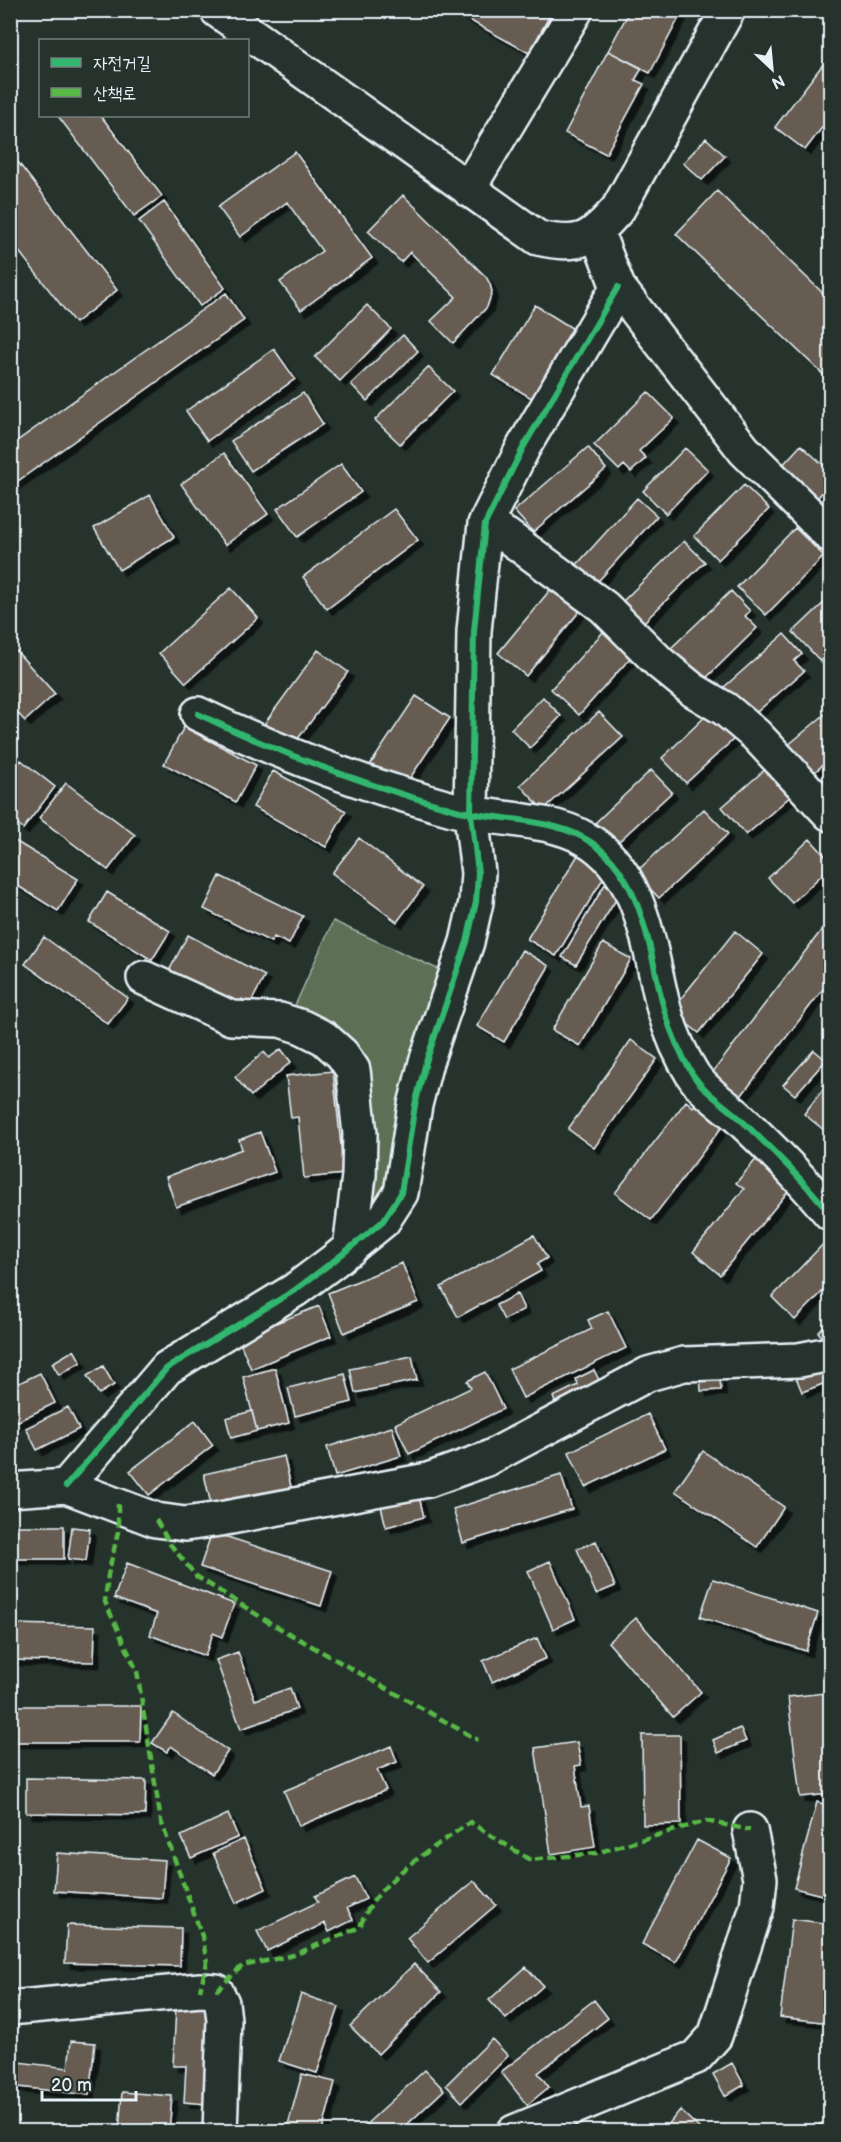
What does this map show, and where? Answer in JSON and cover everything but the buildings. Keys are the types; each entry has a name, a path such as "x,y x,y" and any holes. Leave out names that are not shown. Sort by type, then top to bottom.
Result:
{"street":[{"path":"217,10 538,238 567,244 597,233 618,209 639,177 728,10"},
{"path":"468,189 576,10"},
{"path":"597,233 618,287 744,450 831,535"},
{"path":"66,1486 167,1368 295,1290 350,1249 383,1221 401,1193 415,1106 426,1062 467,942 476,902 478,873 471,814 474,631 485,524 524,446 618,287"},
{"path":"485,524 507,536 604,607 660,663 693,690 725,709 756,735 831,814"},
{"path":"198,714 274,750 343,776 471,814 558,828 584,837 623,875 652,946 664,1010 693,1075 704,1089 737,1116 831,1213"},
{"path":"144,978 231,1018 280,1020 302,1027 324,1038 342,1054 353,1070 360,1134 360,1176 350,1249"},
{"path":"10,1490 66,1486 156,1520 185,1524 231,1517 428,1480 487,1459 648,1374 675,1367 799,1360 831,1354"},
{"path":"514,2132 696,2057 715,2036 758,1907 760,1879 750,1830"},
{"path":"10,2008 200,1990 216,1991 222,2003 224,2020 220,2132"}],"green space":[{"path":"333,921 442,971 396,1175 369,1217 362,1064 293,1010"}],"marked path":[{"path":"118,1504 118,1532 108,1575 105,1602 137,1671 161,1821 202,1936 207,1963 200,1990"},
{"path":"156,1520 170,1544 196,1576 267,1621 478,1740"},
{"path":"216,1991 242,1966 294,1955 360,1927 368,1910 392,1880 470,1822 530,1860 596,1853 706,1821 750,1830"}],"cycle path":[{"path":"66,1486 167,1368 295,1290 383,1221 401,1193 415,1105 426,1062 467,942 476,902 478,873 471,814 474,631 485,524 524,446 618,287"},
{"path":"198,714 261,743 356,779 456,810 538,823 570,831 604,852 619,870 631,891 648,938 666,1017 693,1075 709,1093 774,1152 830,1213"}]}
